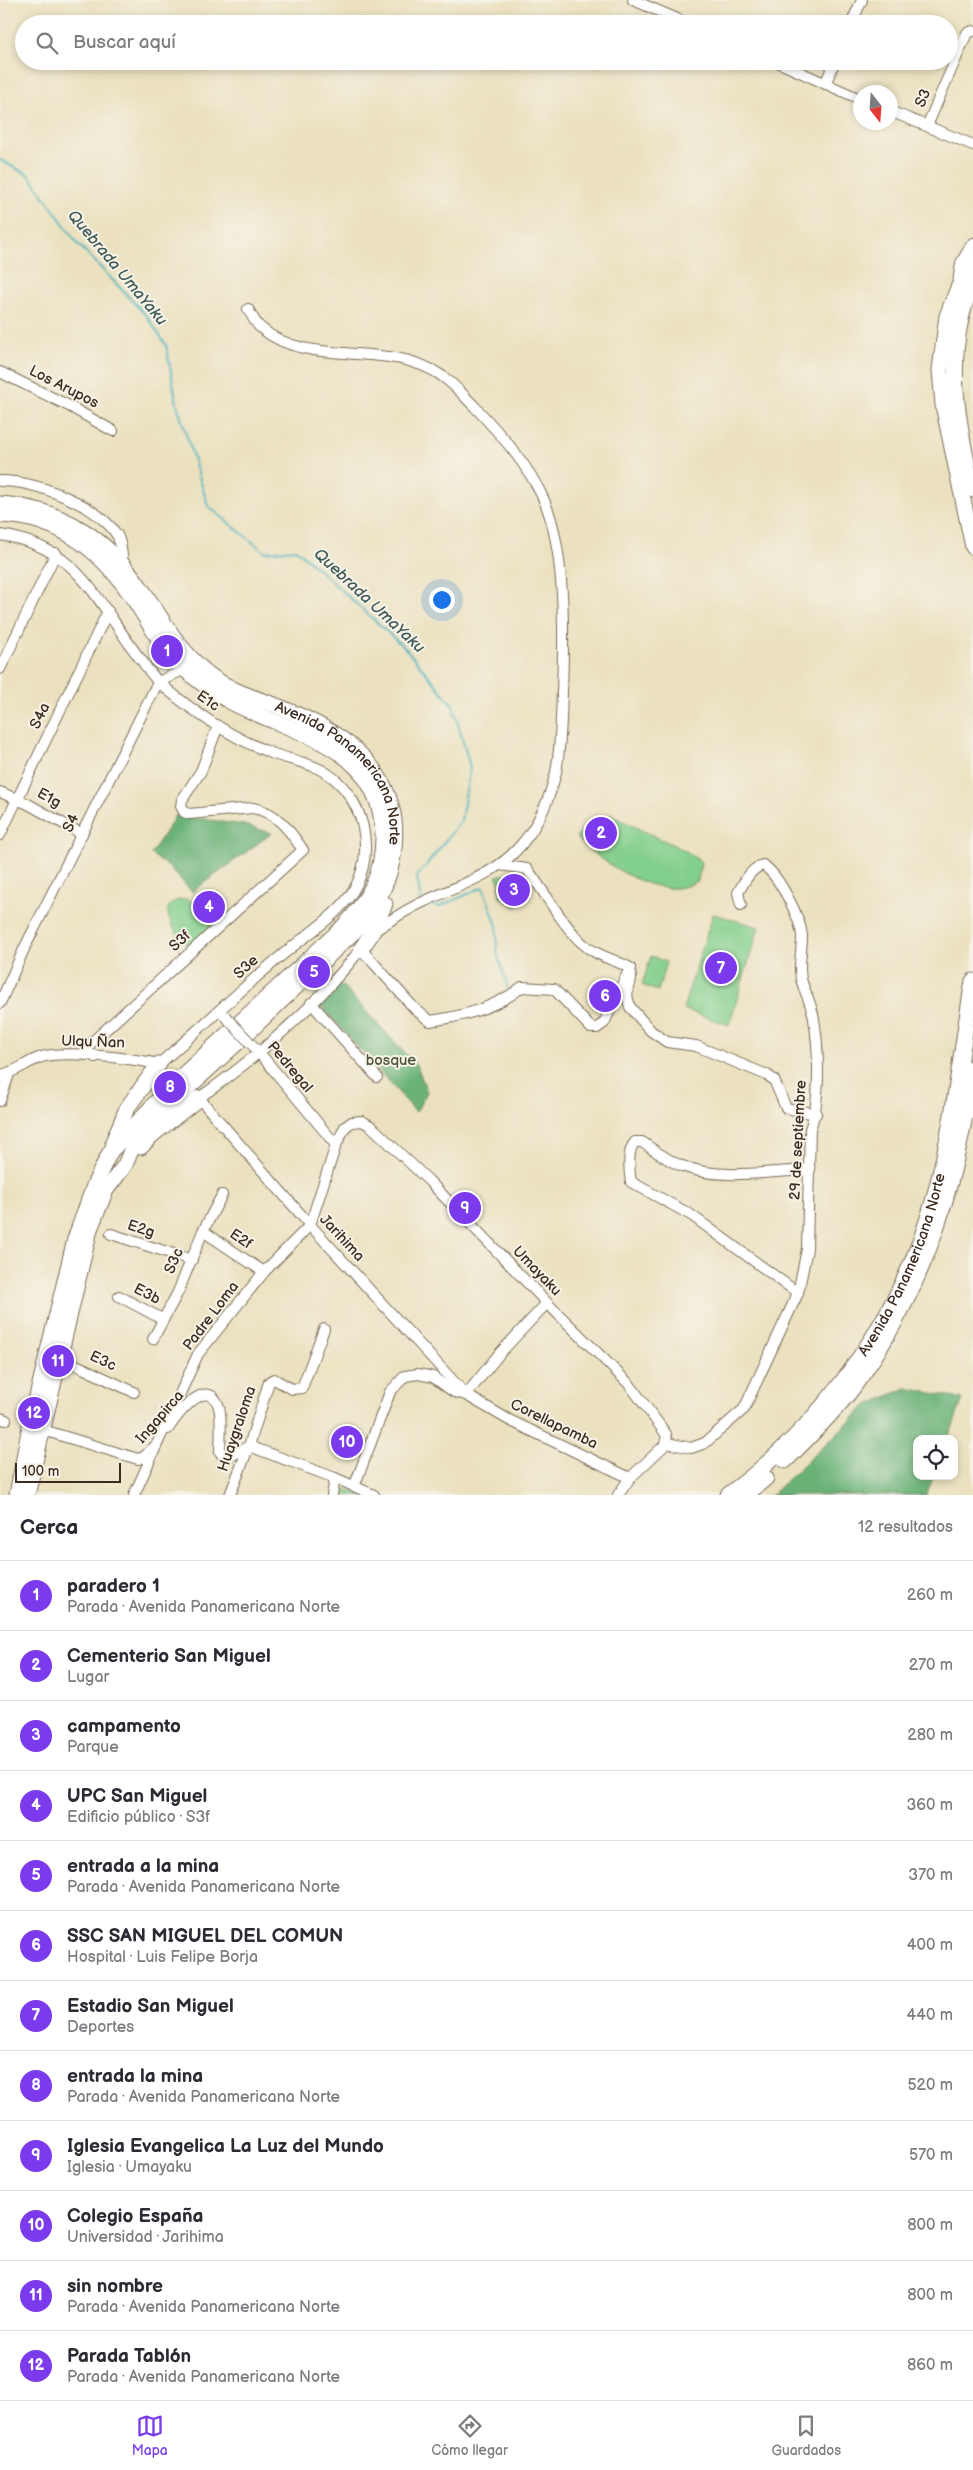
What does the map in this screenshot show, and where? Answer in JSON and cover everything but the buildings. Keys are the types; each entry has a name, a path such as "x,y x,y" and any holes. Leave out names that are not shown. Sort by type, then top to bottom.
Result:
{"highway":[{"path":"973,261 966,286 954,361 954,386 973,490"},
{"path":"966,286 947,316 940,370 942,396 973,547"},
{"name":"Avenida Panamericana Norte","path":"0,504 46,512 72,523 109,549 144,592 161,622 179,645 206,673 250,697 323,726 345,740 364,757 382,782 393,816 395,852 386,884 371,913 344,943 148,1124 132,1148 125,1165 106,1190 90,1229 27,1495"},
{"name":"Avenida Panamericana Norte","path":"0,515 30,519 72,536 99,555 112,568 161,644 184,669 233,703 313,736 348,759 362,775 375,797 382,829 382,852 371,892 354,916 170,1087 110,1152 95,1183 75,1239 30,1426 16,1495"},
{"path":"361,949 372,933 384,908 386,884"},
{"name":"Avenida Panamericana Norte","path":"728,1495 783,1449 832,1395 872,1338 906,1275 920,1243 939,1181 952,1123 973,981"},
{"path":"110,1152 127,1108 141,1086 159,1064"},
{"name":"Avenida Panamericana Norte","path":"746,1495 775,1471 823,1423 851,1390 883,1344 912,1291 937,1230 953,1176 964,1130 973,1067"},
{"path":"125,1165 152,1135 199,1098"}],"main road":[{"path":"966,286 962,263 973,244"}],"street":[{"path":"633,0 668,15"},
{"path":"855,15 862,0"},
{"name":"S3","path":"958,54 967,33 973,31"},
{"path":"795,70 853,96"},
{"path":"825,84 831,70"},
{"name":"S3","path":"927,126 951,70"},
{"path":"898,114 973,145"},
{"path":"248,309 260,327 285,343 316,350 385,355 424,365 442,376 508,442 544,499 550,519 560,582 564,635 561,732 555,773 542,812 520,846 500,865 474,880 414,906 372,933"},
{"name":"Los Arupos","path":"0,372 113,430"},
{"path":"0,480 25,483 44,488 62,495 83,507 104,522 118,537 123,566"},
{"name":"E1c","path":"0,534 31,541 56,553 79,574 108,611 122,635 159,682 196,713 244,742 324,771 346,792 359,814 366,839 366,855 362,873 352,892"},
{"path":"0,669 56,553"},
{"name":"S4a","path":"0,835 108,611"},
{"path":"159,682 184,669"},
{"name":"S4","path":"0,1003 125,744 159,682"},
{"name":"S3f","path":"95,1057 89,1053 88,1048 97,1037 303,850 288,829 273,815 263,810 253,808 189,814 184,812 181,806 182,800 201,771 218,726"},
{"name":"E1g","path":"0,792 18,799 82,834"},
{"path":"500,865 527,869 582,943 602,957 617,961 630,968"},
{"name":"29 de septiembre","path":"667,1443 692,1448 705,1443 744,1409 798,1293 807,1249 810,1129 816,1114 818,1093 814,1018 802,979 800,959 802,936 797,915 787,895 768,868 763,865 757,867 750,874 738,893 741,905"},
{"name":"S3e","path":"159,1064 222,1013 346,902 352,892"},
{"path":"199,1098 218,1085 311,1004 341,974 361,949 415,1009 430,1021 459,1015 495,1002 511,995 522,987 554,989 591,1028 597,1028 604,1023 630,968"},
{"path":"630,968 631,979 627,996 630,1007 651,1031 667,1042 696,1046 768,1075 774,1080 786,1108 816,1114"},
{"path":"311,1004 377,1077"},
{"name":"Pedregal","path":"222,1013 258,1051 336,1145"},
{"name":"Ulqu Ñan","path":"4,1074 39,1058 60,1055 130,1058 159,1064"},
{"path":"0,1101 4,1074"},
{"name":"Jarihima","path":"199,1098 310,1225 466,1395"},
{"name":"Umayaku","path":"336,1145 345,1127 352,1122 362,1121 371,1126 429,1180 630,1386 666,1434 667,1443"},
{"path":"798,1293 691,1214 631,1182 629,1172 632,1146 635,1142 642,1142 681,1166 702,1172 726,1175 810,1170"},
{"path":"310,1225 336,1145"},
{"name":"S3c","path":"153,1339 178,1292 202,1231 222,1195"},
{"name":"Padre Loma","path":"134,1495 161,1440 172,1407 198,1354 264,1272 310,1225"},
{"name":"E2f","path":"202,1231 264,1272"},
{"name":"E2g","path":"110,1234 192,1260"},
{"name":"E3b","path":"118,1296 162,1319"},
{"path":"354,1487 390,1392 405,1376 418,1374 432,1377 454,1392 466,1395 500,1353 547,1303"},
{"name":"Huaygraloma","path":"230,1495 249,1446 269,1382 274,1379 292,1388 302,1388 324,1330"},
{"name":"E3c","path":"59,1357 134,1392"},
{"name":"Ingapirca","path":"43,1430 138,1459 144,1457 161,1440 182,1412 200,1395 210,1396 217,1401 220,1411 220,1452 224,1457 229,1457 249,1446"},
{"name":"Corellapamba","path":"466,1395 509,1420 630,1478"},
{"path":"618,1495 630,1478 667,1443"},
{"path":"249,1446 335,1478 374,1495"},
{"path":"332,1495 335,1478"}],"green space":[{"path":"176,815 244,825 272,833 192,892 170,868 151,854"},
{"path":"610,815 686,851 701,862 698,881 685,887 655,886 625,874 597,856 576,837 591,822"},
{"path":"517,873 528,884 529,897 516,907 500,897 500,883 496,876"},
{"path":"186,899 193,902 213,925 188,947 173,927 168,912 170,906 175,901"},
{"path":"713,914 759,927 729,1025 683,1009"},
{"path":"651,956 666,962 658,991 642,985"},
{"name":"bosque","path":"341,984 417,1066 427,1092 416,1112 321,1006"},
{"path":"906,1388 963,1399 950,1435 913,1435 913,1480 932,1480 926,1495 771,1495 866,1406"},
{"path":"335,1486 365,1495 334,1495"}],"waterway":[{"name":"Quebrada UmaYaku","path":"0,160 29,175 77,243 146,315 166,345 177,404 208,506 265,552 296,549 407,650 453,705 470,767 461,821 417,877 421,900"},
{"name":"Quebrada UmaYaku","path":"428,904 439,907 483,887 497,926 497,952 508,989"}],"place":[{"name":"paradero 1","path":"167,651"},
{"name":"Cementerio San Miguel","path":"601,833"},
{"name":"campamento","path":"514,890"},
{"name":"UPC San Miguel","path":"209,907"},
{"name":"Estadio San Miguel","path":"721,968"},
{"name":"entrada a la mina","path":"314,972"},
{"name":"SSC SAN MIGUEL DEL COMUN","path":"605,996"},
{"name":"entrada la mina","path":"170,1087"},
{"name":"Iglesia Evangelica La Luz del Mundo","path":"465,1208"},
{"name":"sin nombre","path":"58,1361"},
{"name":"Parada Tablón","path":"34,1413"},
{"name":"Colegio España","path":"347,1442"}]}
